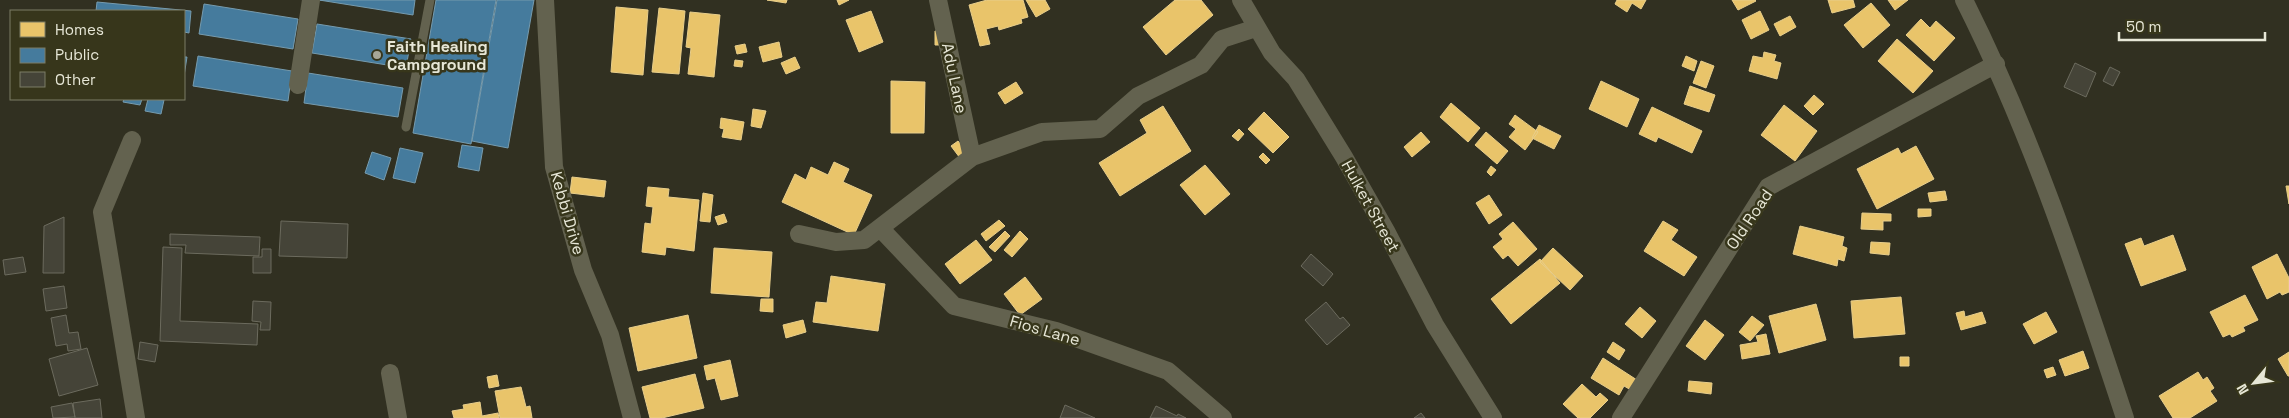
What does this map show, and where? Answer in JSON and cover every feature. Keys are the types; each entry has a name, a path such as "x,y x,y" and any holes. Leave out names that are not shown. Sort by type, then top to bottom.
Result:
{"street":[{"path":"298,85 311,0"},
{"name":"Kebbi Drive","path":"545,0 554,166 584,270 610,335 632,418"},
{"name":"Adu Lane","path":"938,0 972,156"},
{"name":"Hulket Street","path":"1241,0 1272,53 1296,79 1344,157 1386,231 1435,325 1493,418"},
{"path":"1964,0 1996,64 2068,242 2125,418"},
{"path":"799,234 836,242 864,240 972,156 1042,132 1100,129 1138,96 1201,65 1222,39 1256,28"},
{"name":"Old Road","path":"1621,418 1768,186 1996,64"},
{"path":"132,140 102,212 136,418"},
{"name":"Fios Lane","path":"880,228 954,306 1056,331 1168,371 1222,418"},
{"path":"390,373 398,418"}],"lane":[{"path":"406,127 430,0"}],"building: Homes":[{"path":"767,0 787,0 786,3"},
{"path":"837,0 849,0 839,5"},
{"path":"987,0 1023,0 1028,17 1021,19 1022,23 999,30 998,26 986,29 990,44 980,46 969,5"},
{"path":"1026,0 1045,0 1050,9 1036,17"},
{"path":"1175,0 1201,0 1213,15 1166,55 1143,27"},
{"path":"1617,0 1646,0 1641,9 1632,3 1627,12 1615,4"},
{"path":"1732,0 1755,0 1756,1 1738,10"},
{"path":"1828,0 1853,0 1855,7 1832,13"},
{"path":"1888,0 1908,0 1895,10"},
{"path":"1871,3 1890,25 1863,48 1844,25"},
{"path":"616,7 648,10 643,75 611,72"},
{"path":"659,8 685,11 679,74 652,72"},
{"path":"871,11 883,42 859,52 846,20"},
{"path":"1760,11 1769,30 1751,39 1742,20"},
{"path":"690,12 720,15 714,77 688,74 691,48 686,47"},
{"path":"1790,16 1796,27 1780,36 1774,24"},
{"path":"1921,19 1930,28 1936,21 1955,38 1934,61 1906,35"},
{"path":"935,31 943,31 943,45 935,45"},
{"path":"1897,39 1933,71 1913,93 1878,61"},
{"path":"779,42 782,57 763,62 759,47"},
{"path":"745,44 747,52 737,54 735,46"},
{"path":"1764,52 1776,55 1774,61 1781,63 1777,79 1749,71 1753,56 1763,58"},
{"path":"1686,56 1697,61 1694,71 1682,66"},
{"path":"795,57 800,68 786,74 781,63"},
{"path":"735,60 743,61 742,67 734,66"},
{"path":"1701,61 1714,66 1706,88 1693,83"},
{"path":"891,81 925,82 924,133 891,133"},
{"path":"1601,81 1639,99 1627,127 1589,109"},
{"path":"1016,82 1023,93 1005,104 998,93"},
{"path":"1690,86 1715,95 1709,112 1684,104"},
{"path":"1814,95 1824,104 1813,115 1804,106"},
{"path":"1451,103 1480,128 1468,142 1440,117"},
{"path":"1784,105 1817,131 1795,161 1761,135"},
{"path":"1163,106 1191,151 1120,196 1099,163 1147,133 1140,120"},
{"path":"1652,107 1702,131 1692,153 1658,137 1656,142 1639,134"},
{"path":"753,109 766,111 761,128 751,126"},
{"path":"1264,112 1289,137 1273,153 1248,129"},
{"path":"1515,115 1538,132 1525,150 1509,137 1516,129 1509,124"},
{"path":"721,118 744,122 741,140 722,137 724,129 720,128"},
{"path":"1539,125 1561,136 1554,149 1532,138"},
{"path":"1239,129 1244,134 1238,141 1232,136"},
{"path":"1421,132 1430,142 1412,157 1404,147"},
{"path":"1486,132 1508,151 1497,164 1475,145"},
{"path":"958,141 970,156 963,162 951,146"},
{"path":"1916,146 1934,179 1877,209 1857,169 1898,148 1901,154"},
{"path":"1263,153 1270,160 1266,164 1259,157"},
{"path":"834,162 849,169 843,182 872,195 854,235 782,202 795,174 806,180 811,167 828,175"},
{"path":"1205,165 1230,194 1205,215 1180,185"},
{"path":"1491,166 1496,170 1491,176 1487,172"},
{"path":"572,177 606,181 604,197 570,193"},
{"path":"2286,186 2289,186 2289,204"},
{"path":"648,187 669,189 668,197 699,200 694,251 666,247 665,255 642,252 645,223 651,224 653,207 646,206"},
{"path":"1945,191 1947,200 1930,202 1928,193"},
{"path":"703,193 713,195 710,222 700,221"},
{"path":"1489,195 1502,215 1489,224 1476,203"},
{"path":"1918,209 1931,209 1931,216 1918,217"},
{"path":"1862,213 1891,214 1891,221 1883,221 1883,230 1861,229"},
{"path":"724,214 727,222 718,225 715,217"},
{"path":"999,220 1005,226 986,241 981,234"},
{"path":"1663,221 1678,230 1671,240 1697,257 1684,276 1644,251"},
{"path":"1513,222 1537,249 1518,266 1508,255 1503,259 1493,247 1503,239 1499,234"},
{"path":"1800,226 1844,237 1842,246 1847,248 1844,261 1838,259 1837,266 1793,254"},
{"path":"1005,231 1010,236 995,252 989,247"},
{"path":"1020,231 1028,239 1012,257 1004,250"},
{"path":"2173,235 2186,270 2141,286 2125,244 2141,238 2144,246"},
{"path":"976,240 992,260 960,284 945,264"},
{"path":"1871,242 1890,243 1889,255 1870,253"},
{"path":"714,248 772,252 769,297 711,293"},
{"path":"1553,248 1583,276 1570,290 1540,262"},
{"path":"2277,254 2289,278 2289,292 2282,295 2280,292 2267,299 2252,267"},
{"path":"1540,259 1560,283 1511,324 1491,299"},
{"path":"831,276 885,284 878,331 813,322 816,302 827,303"},
{"path":"1025,277 1042,299 1020,315 1004,294"},
{"path":"2245,295 2258,320 2243,327 2245,331 2232,337 2230,334 2223,337 2210,312"},
{"path":"1901,297 1905,334 1854,338 1851,301"},
{"path":"761,299 773,299 773,312 760,311"},
{"path":"1816,304 1826,340 1779,353 1769,316"},
{"path":"1640,307 1656,321 1642,338 1625,324"},
{"path":"1964,311 1965,317 1982,312 1986,323 1961,330 1956,313"},
{"path":"2046,312 2057,332 2034,344 2023,324"},
{"path":"688,315 697,358 638,371 629,328"},
{"path":"1752,316 1764,325 1750,341 1739,332"},
{"path":"803,320 806,332 786,338 783,325"},
{"path":"1705,320 1724,335 1705,360 1686,346"},
{"path":"1766,334 1770,354 1742,359 1740,345 1758,342 1756,336"},
{"path":"1613,342 1625,350 1619,360 1607,352"},
{"path":"2083,351 2089,368 2065,376 2059,360"},
{"path":"2289,352 2289,376 2288,376 2278,359"},
{"path":"1900,357 1909,357 1909,366 1900,366"},
{"path":"1603,358 1637,380 1631,390 1624,386 1619,395 1591,378"},
{"path":"730,360 738,396 721,400 715,378 707,380 704,366"},
{"path":"2053,367 2056,375 2047,378 2044,370"},
{"path":"2198,372 2203,380 2207,377 2214,388 2210,391 2217,401 2190,418 2173,418 2159,396"},
{"path":"695,374 704,408 662,418 650,418 642,387"},
{"path":"497,375 499,386 489,388 487,377"},
{"path":"1689,381 1712,383 1711,394 1688,391"},
{"path":"1582,384 1596,397 1600,393 1608,400 1590,418 1578,418 1563,404"},
{"path":"521,387 526,407 530,406 532,418 500,418 495,391"},
{"path":"480,402 482,416 498,413 499,418 454,418 452,411 464,409 463,405"}],"building: Public":[{"path":"319,0 415,0 413,15"},
{"path":"436,0 496,0 471,144 413,133"},
{"path":"497,0 534,0 508,148 472,141"},
{"path":"97,2 181,10 96,10"},
{"path":"204,4 298,19 293,49 199,34"},
{"path":"185,10 191,11 189,33 185,32"},
{"path":"317,24 411,39 406,68 312,53"},
{"path":"198,56 292,71 288,101 193,86"},
{"path":"308,73 403,88 398,117 304,103"},
{"path":"124,100 142,100 140,105 123,102"},
{"path":"148,100 164,100 161,114 145,111"},
{"path":"462,145 483,148 479,171 458,167"},
{"path":"400,148 423,153 415,183 393,178"},
{"path":"372,152 391,158 384,180 365,173"}],"building: Other":[{"path":"2075,63 2096,73 2086,97 2064,87"},
{"path":"2110,67 2120,72 2113,86 2103,81"},
{"path":"64,217 64,273 43,273 44,226"},
{"path":"281,221 348,224 347,258 279,256"},
{"path":"170,234 260,237 259,256 185,253 186,245 170,245"},
{"path":"163,247 182,248 180,321 258,324 257,345 160,341"},
{"path":"262,249 271,249 271,273 253,273 253,257 262,257"},
{"path":"1311,254 1333,274 1323,286 1301,266"},
{"path":"23,257 26,272 5,275 3,260"},
{"path":"64,286 67,308 46,311 43,289"},
{"path":"253,301 271,302 270,330 260,330 261,322 252,321"},
{"path":"1326,302 1340,319 1343,317 1350,325 1327,345 1305,320"},
{"path":"66,315 69,333 78,332 81,349 68,351 67,344 56,346 51,318"},
{"path":"140,342 158,345 155,362 138,359"},
{"path":"87,348 98,385 59,396 49,359"},
{"path":"100,399 102,418 75,418 73,403"},
{"path":"72,403 75,417 53,418 51,407"},
{"path":"1065,405 1095,418 1060,418"},
{"path":"1156,406 1177,416 1178,414 1186,418 1150,418"},
{"path":"1421,413 1425,418 1414,418"}],"place":[{"name":"Faith Healing Campground","path":"377,55"}]}
